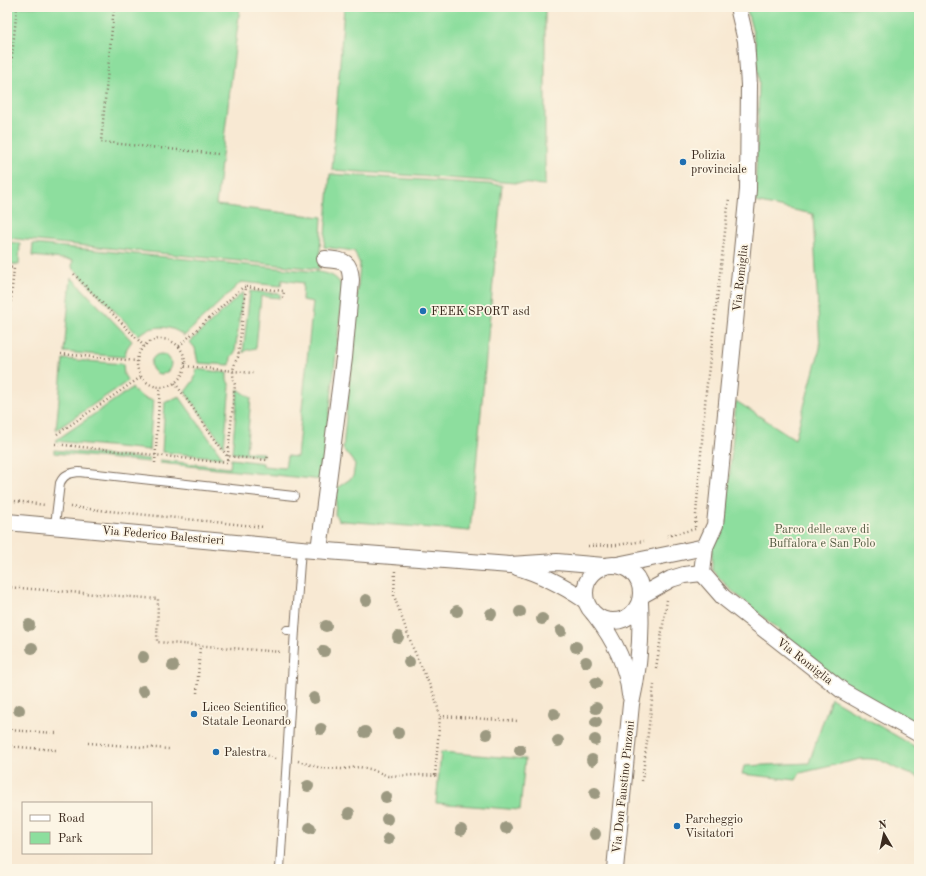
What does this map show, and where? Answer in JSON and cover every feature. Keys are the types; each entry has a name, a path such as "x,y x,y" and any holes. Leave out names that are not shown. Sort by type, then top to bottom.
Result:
{"street":[{"name":"Via Romiglia","path":"738,7 746,41 749,85 748,196 715,525 705,547 702,573 723,597 843,691 919,734"},
{"path":"319,550 344,358 351,280 350,270 342,261 325,259"},
{"name":"Via Federico Balestrieri","path":"7,522 55,525 319,550 510,565 557,562 610,566"},
{"path":"610,566 625,567 632,572 641,586 641,599 636,610 629,617 612,622 603,620 595,615 589,609 585,600 584,592 586,583 596,570 610,566 705,547"},
{"name":"Via Federico Balestrieri","path":"510,565 530,570 550,578 585,600"},
{"path":"641,599 671,579 684,575 702,573"},
{"name":"Via Don Faustino Pinzoni","path":"615,869 631,704 637,679 640,654 641,599"},
{"name":"Via Don Faustino Pinzoni","path":"595,615 617,647 629,685 631,704"}],"lane":[{"path":"55,525 60,483 66,474 72,473 87,473 294,496"},
{"path":"280,869 287,760 291,630 298,587 301,548"},
{"path":"289,586 298,587"}],"path":[{"path":"7,106 17,7"},
{"path":"114,7 101,142 218,154"},
{"path":"695,529 706,392 729,194 748,196"},
{"path":"7,267 14,268 7,338"},
{"path":"74,274 144,346"},
{"path":"178,347 243,287 284,291 283,298"},
{"path":"55,444 227,463 235,385 233,365 238,357 246,287"},
{"path":"161,339 169,340 178,347 185,356 184,373 179,380 164,388 160,388 148,384 141,377 138,372 137,361 138,356 144,346 154,340 161,339"},
{"path":"61,354 137,361"},
{"path":"185,366 253,373"},
{"path":"57,434 141,377"},
{"path":"175,383 227,456 267,460 268,454"},
{"path":"155,463 160,388"},
{"path":"662,537 715,525"},
{"path":"387,570 402,572"},
{"path":"263,754 275,759 300,761 321,768 370,769 388,776 437,776 440,716 435,697 413,648 394,596 395,571"},
{"path":"7,587 158,599 157,642 282,652"},
{"path":"656,671 667,597"},
{"path":"197,693 200,646"},
{"path":"642,786 650,710 655,679"},
{"path":"440,716 518,721"},
{"path":"7,730 57,734"},
{"path":"88,743 169,749"},
{"path":"7,746 56,750"}],"green space":[{"path":"7,7 240,7 216,205 322,217 319,269 7,238"},
{"path":"344,7 545,7 545,185 332,170"},
{"name":"Parco delle cave di Buffalora e San Polo","path":"746,7 919,7 919,727 847,687 731,590 712,570 712,547 726,517 736,401 795,439 820,348 813,214 755,202 759,84 755,40"},
{"name":"FEEK SPORT asd","path":"330,174 502,185 470,531 344,521 338,520 335,514 337,488 353,477 355,464 343,449 360,264 354,251 324,247"},
{"path":"7,242 20,243 19,265 7,263"},
{"path":"33,244 319,272 335,277 340,283 343,291 322,480 160,463 160,460 230,468 231,459 263,463 263,466 285,468 287,456 297,457 313,302 302,300 303,283 282,280 281,286 241,282 184,336 173,329 161,327 149,329 138,335 72,267 73,260 32,256"},
{"path":"71,277 132,341 127,348 124,357 64,352"},
{"path":"250,291 280,294 280,298 261,296 256,348 247,350 243,353"},
{"path":"243,292 235,352 231,357 230,365 198,363 195,348 190,342"},
{"path":"161,354 168,357 171,364 168,371 161,374 154,371 151,364 154,357"},
{"path":"63,359 123,364 124,375 128,381 56,430"},
{"path":"197,369 227,373 227,380 230,386 224,446 185,392 194,380"},
{"path":"132,388 141,396 153,400 149,450 55,441"},
{"path":"238,389 251,398 246,452 263,453 263,456 232,453"},
{"path":"179,396 223,458 162,452 165,402"},
{"path":"54,450 149,459 149,462 54,453"},
{"path":"831,698 919,749 919,777 906,773 875,759 861,759 800,773 796,780 742,774 744,766 809,763"},
{"path":"441,752 525,759 520,810 436,803"}],"place":[{"name":"Polizia provinciale","path":"683,162"},
{"name":"FEEK SPORT asd","path":"423,311"},
{"name":"Liceo Scientifico Statale Leonardo","path":"194,714"},
{"name":"Palestra","path":"216,752"},
{"name":"Parcheggio Visitatori","path":"677,826"}]}
